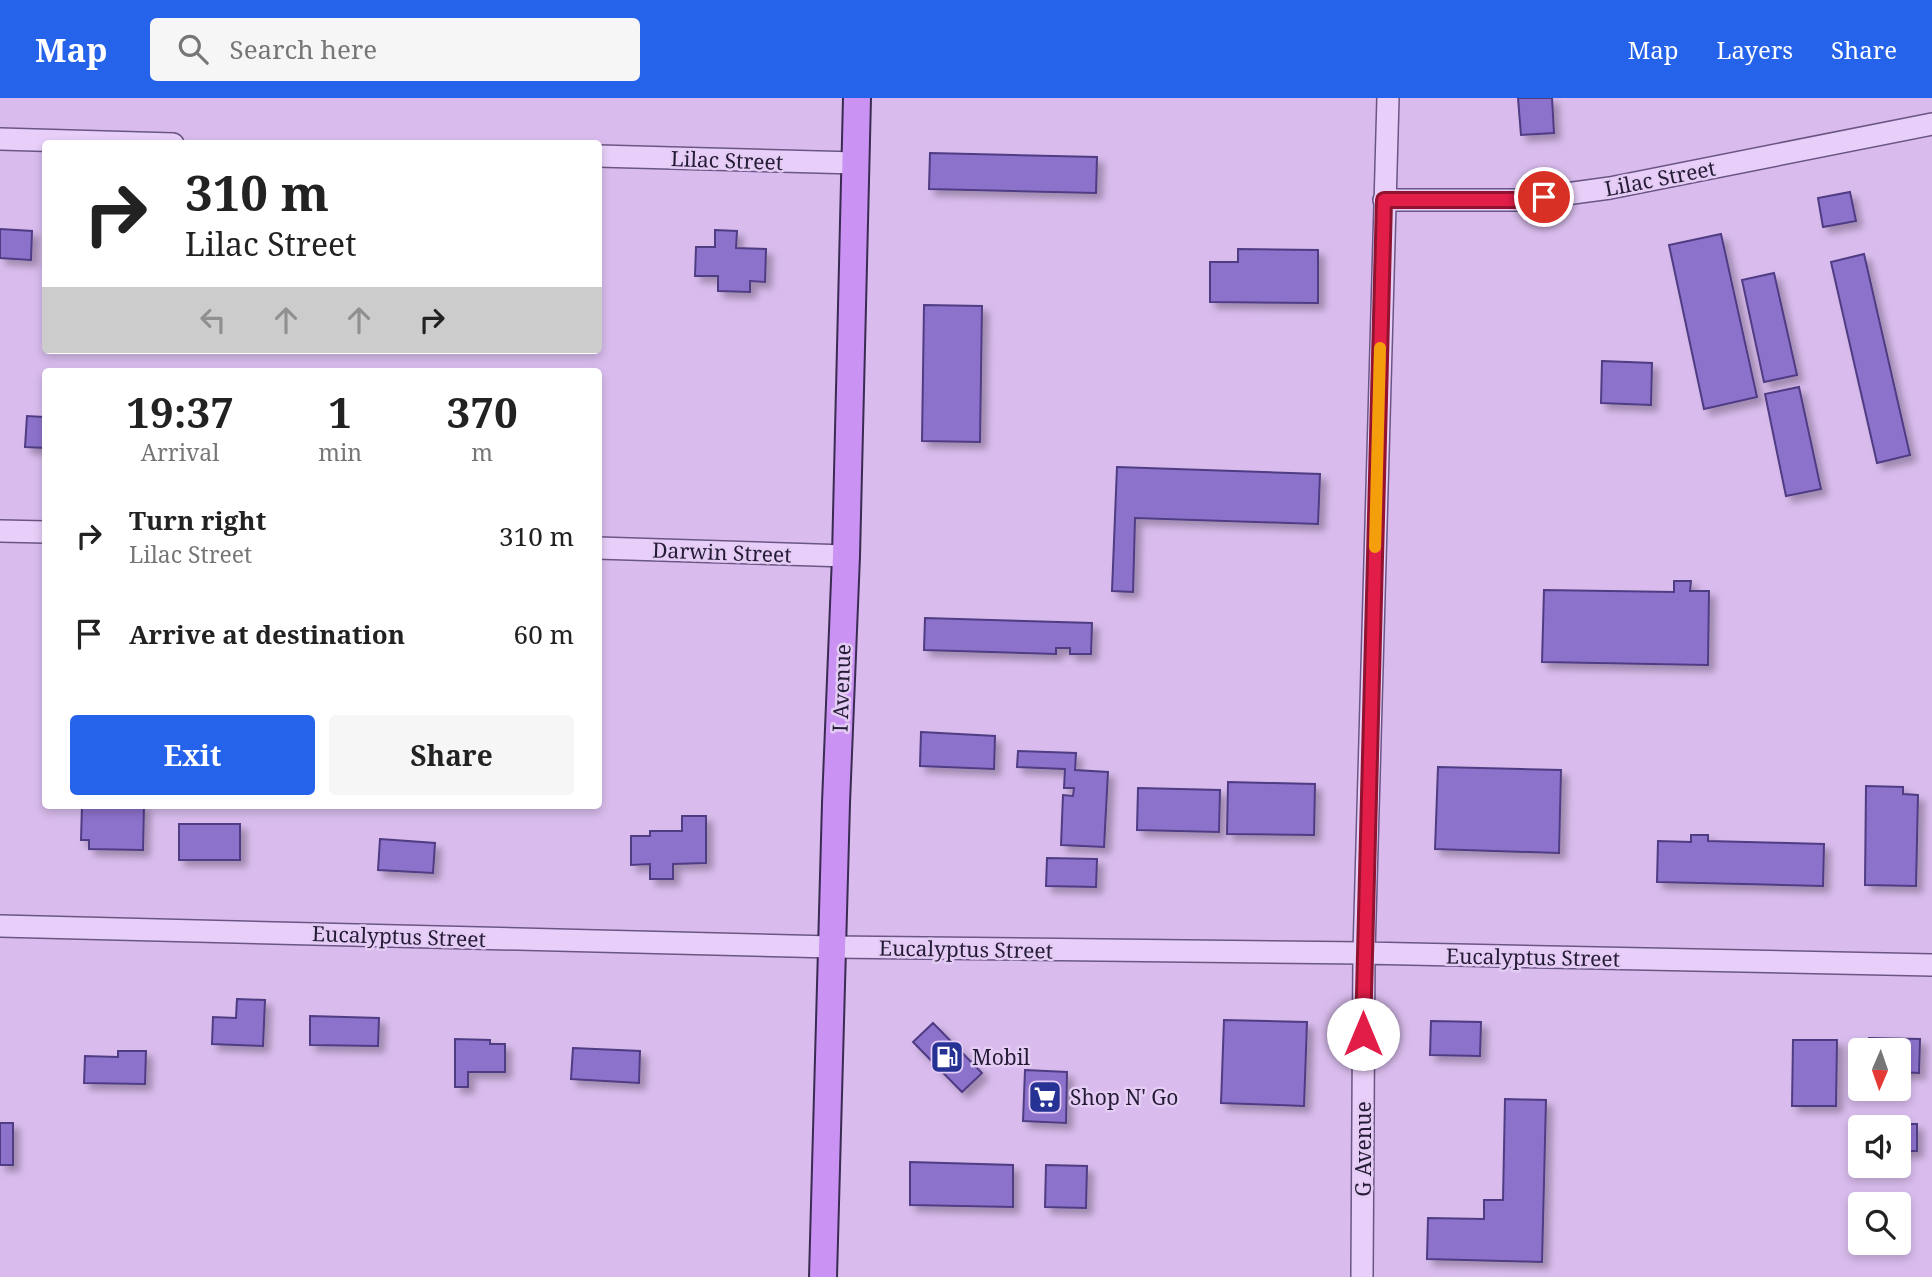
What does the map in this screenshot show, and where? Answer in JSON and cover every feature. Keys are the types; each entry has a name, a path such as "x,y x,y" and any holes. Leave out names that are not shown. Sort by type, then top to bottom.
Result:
{"main road":[{"name":"I Avenue","path":"822,1277 846,556 857,98"}],"street":[{"name":"G Avenue","path":"1362,1277 1364,953 1388,98"},
{"name":"Lilac Street","path":"1384,200 1522,200 1610,188 1932,124"},
{"path":"0,139 42,140"},
{"name":"Lilac Street","path":"602,156 856,163"},
{"path":"0,531 42,532"},
{"name":"Darwin Street","path":"602,548 846,556"},
{"name":"Eucalyptus Street","path":"0,926 832,947 1364,953 1932,965"}],"building":[{"path":"1518,98 1552,98 1554,133 1521,135"},
{"path":"930,153 1097,157 1096,193 929,189"},
{"path":"1850,192 1856,221 1823,227 1818,198"},
{"path":"0,229 32,231 31,260 0,258"},
{"path":"715,230 737,231 736,248 766,249 765,282 750,281 750,292 718,291 718,276 695,276 696,247 715,247"},
{"path":"1721,234 1757,397 1704,409 1669,245"},
{"path":"1238,249 1318,250 1318,303 1210,302 1210,262 1238,262"},
{"path":"1864,254 1910,455 1877,463 1831,262"},
{"path":"1774,273 1797,375 1764,382 1742,280"},
{"path":"924,305 982,306 980,442 922,441"},
{"path":"1602,361 1652,363 1651,405 1601,403"},
{"path":"1799,387 1821,489 1786,496 1765,394"},
{"path":"27,416 42,417 42,448 25,447"},
{"path":"1117,467 1320,474 1318,524 1135,518 1133,592 1112,591"},
{"path":"1674,581 1691,581 1690,591 1709,591 1708,665 1542,662 1544,590 1674,592"},
{"path":"925,618 1092,623 1091,654 1070,654 1070,648 1056,648 1056,654 924,650"},
{"path":"921,732 995,736 994,769 920,766"},
{"path":"1018,751 1076,753 1075,770 1108,772 1104,847 1061,845 1063,795 1073,796 1074,788 1064,788 1065,769 1017,767"},
{"path":"1438,767 1561,770 1559,853 1435,849"},
{"path":"1228,782 1315,784 1314,835 1227,834"},
{"path":"1866,786 1903,787 1903,794 1918,795 1916,886 1865,885"},
{"path":"1138,788 1220,790 1219,832 1137,830"},
{"path":"82,809 144,809 143,850 89,849 89,840 81,840"},
{"path":"682,816 706,816 706,863 673,864 673,879 650,879 650,864 631,865 631,836 650,836 650,831 682,831"},
{"path":"179,824 240,824 240,860 179,860"},
{"path":"1691,835 1708,835 1708,841 1824,844 1823,886 1657,882 1658,841 1691,842"},
{"path":"380,839 435,843 433,873 378,870"},
{"path":"1047,858 1097,859 1096,887 1046,886"},
{"path":"237,999 265,1000 263,1046 212,1044 213,1017 236,1018"},
{"path":"310,1016 379,1018 378,1046 310,1045"},
{"path":"1224,1020 1307,1022 1304,1106 1221,1103"},
{"path":"1431,1021 1481,1022 1480,1056 1430,1055"},
{"name":"Mobil","path":"933,1023 982,1073 962,1092 913,1042"},
{"path":"455,1039 490,1040 490,1044 505,1044 505,1072 468,1072 468,1087 455,1087"},
{"path":"1911,1039 1920,1039 1919,1073 1911,1073"},
{"path":"1793,1040 1837,1040 1836,1106 1792,1106"},
{"path":"573,1048 640,1051 639,1083 571,1079"},
{"path":"118,1051 146,1051 145,1084 84,1083 85,1056 118,1057"},
{"name":"Shop N' Go","path":"1025,1070 1067,1072 1066,1123 1023,1121"},
{"path":"1505,1099 1546,1100 1542,1262 1427,1259 1428,1218 1484,1219 1484,1200 1503,1200"},
{"path":"0,1123 13,1123 13,1165 0,1165"},
{"path":"1911,1124 1917,1124 1917,1151 1911,1151"},
{"path":"910,1162 1013,1165 1013,1207 910,1205"},
{"path":"1046,1165 1087,1166 1086,1208 1045,1207"}],"slow traffic":[{"path":"1375,547 1380,348"}],"place":[{"name":"Mobil","path":"947,1057"},
{"name":"Shop N' Go","path":"1045,1097"}],"route":[{"path":"1363,1034 1384,200 1522,200 1544,197"}]}
